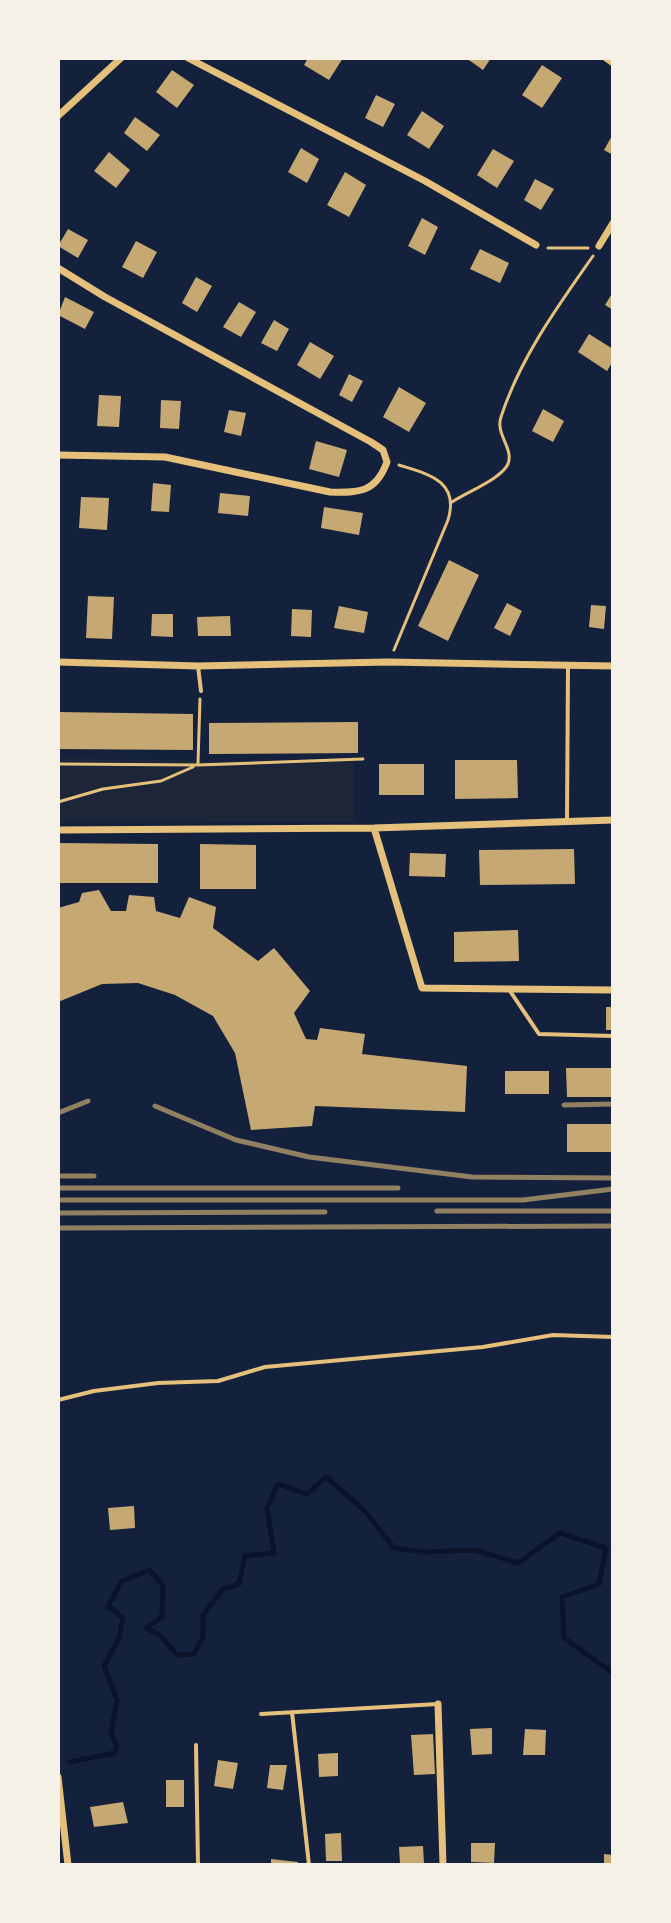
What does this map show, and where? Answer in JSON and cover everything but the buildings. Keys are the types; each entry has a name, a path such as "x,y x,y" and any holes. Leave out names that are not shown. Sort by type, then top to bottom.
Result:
{"street":[{"path":"58,116 121,58"},
{"path":"188,58 425,181 536,245"},
{"path":"606,58 613,63"},
{"path":"599,246 613,223"},
{"path":"58,268 371,442 383,450 387,462 383,474 370,488 354,493 330,492 165,457 58,455"},
{"path":"58,662 198,666 388,662 613,666"},
{"path":"58,830 374,828 613,820"},
{"path":"374,828 422,988 613,990"},
{"path":"438,1704 443,1865"},
{"path":"58,1777 68,1865"}],"lane":[{"path":"198,666 201,691"},
{"path":"567,820 568,666"},
{"path":"509,989 539,1034 613,1036"},
{"path":"58,1400 94,1391 158,1383 218,1381 265,1367 483,1347 553,1335 613,1337"},
{"path":"261,1714 438,1704"},
{"path":"292,1712 309,1865"},
{"path":"196,1745 198,1865"}],"path":[{"path":"536,245 562,250 599,246"},
{"path":"452,502 496,477 507,465 510,457 499,430 502,411 537,338 599,246"},
{"path":"387,462 436,479 444,485 452,502 448,520 388,662"},
{"path":"198,765 201,691"},
{"path":"58,764 198,765 363,759"},
{"path":"58,802 103,789 161,781 198,765"}],"shaded area":[{"path":"58,758 354,760 355,822 58,823"}],"waterway":[{"path":"70,1762 114,1753 117,1746 111,1733 117,1700 104,1666 119,1638 123,1618 108,1606 122,1581 150,1570 163,1586 162,1617 146,1628 160,1635 177,1655 194,1654 203,1637 203,1615 223,1589 239,1584 245,1556 274,1553 267,1508 278,1484 307,1494 326,1477 364,1510 394,1548 423,1552 475,1550 518,1563 560,1533 606,1548 599,1584 562,1597 564,1638 613,1673"}],"railway":[{"path":"58,1113 88,1101"},
{"path":"564,1105 613,1104"},
{"path":"155,1106 236,1140 309,1157 472,1177 613,1178"},
{"path":"58,1176 94,1176"},
{"path":"58,1188 398,1188"},
{"path":"58,1200 523,1200 613,1189"},
{"path":"437,1211 613,1211"},
{"path":"58,1213 325,1212"},
{"path":"58,1228 613,1226"}]}
